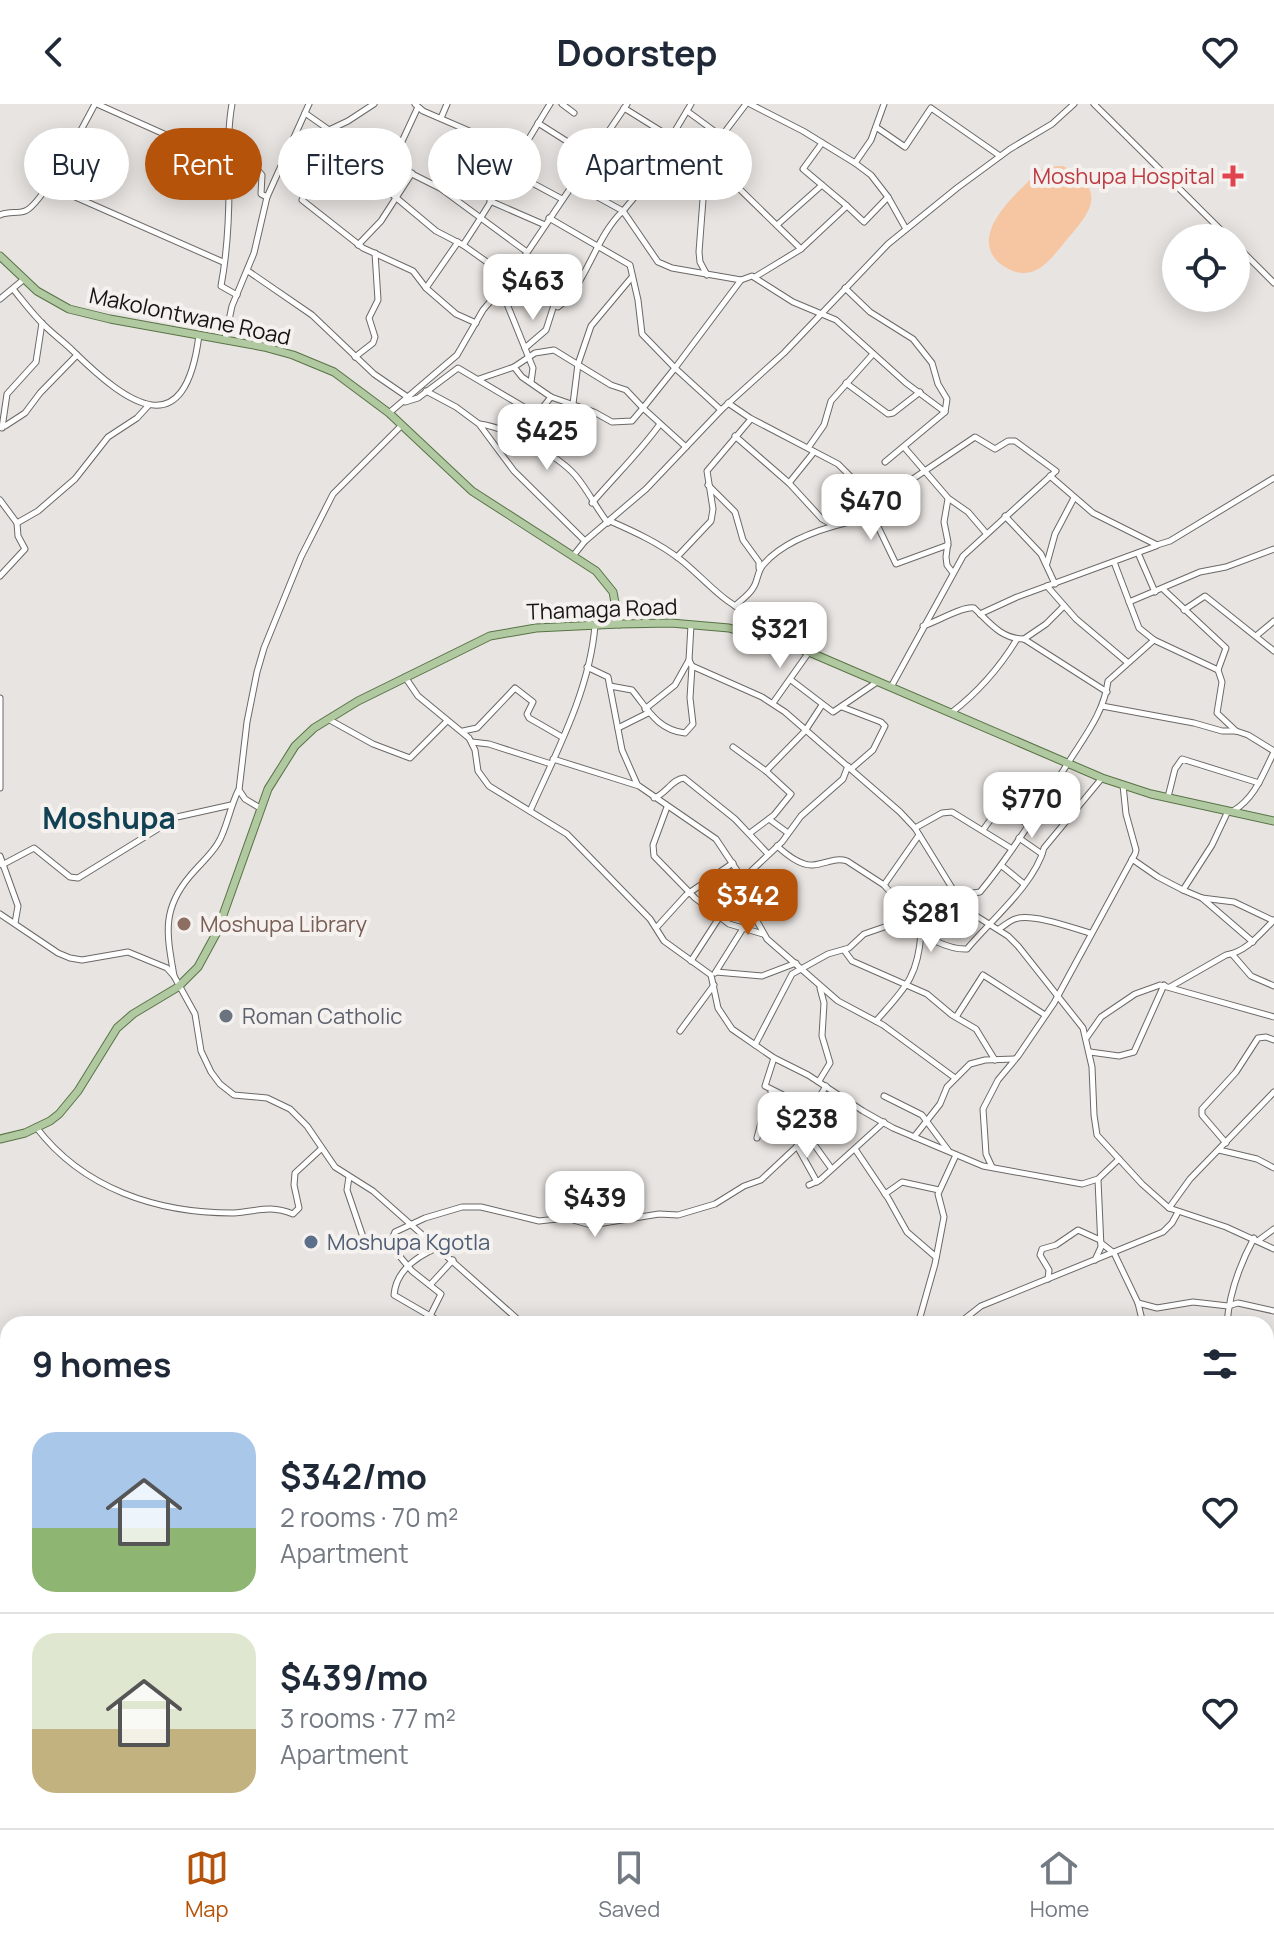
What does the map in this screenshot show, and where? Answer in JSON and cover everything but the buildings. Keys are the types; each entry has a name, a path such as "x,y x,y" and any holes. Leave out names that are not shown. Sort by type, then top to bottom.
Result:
{"main road":[{"name":"Makolontwane Road","path":"0,256 23,280 46,297 80,313 264,347 317,363 353,384 389,413 472,491 596,571 608,583 616,602 619,624"},
{"name":"Thamaga Road","path":"0,1139 50,1121 68,1105 117,1028 139,1010 178,987 198,967 208,952 260,808 286,757 305,736 327,719 490,636 536,628 619,624 691,624 729,628 809,652 1102,778 1168,798 1274,821"}],"street":[{"path":"82,128 96,104 153,128"},
{"path":"230,128 232,104"},
{"path":"298,128 309,104"},
{"path":"332,128 374,104"},
{"path":"441,119 447,104"},
{"path":"535,128 550,104"},
{"path":"562,104 574,113"},
{"path":"677,128 691,104"},
{"path":"728,128 748,104 822,143 871,175 906,229"},
{"path":"855,163 876,127 884,104"},
{"path":"573,556 585,541 646,489 728,403 784,353 906,229 1000,156 1052,124 1074,104"},
{"path":"1094,104 1215,224"},
{"path":"407,128 417,106 462,128"},
{"path":"610,128 625,106 658,128"},
{"path":"876,127 904,148 932,106 1000,156"},
{"path":"687,111 710,128"},
{"path":"305,113 325,128"},
{"path":"538,123 557,135"},
{"path":"822,143 803,169 864,222 888,197"},
{"path":"225,339 232,306 248,271 267,197 278,172"},
{"path":"412,173 440,188 527,252"},
{"path":"777,225 822,185"},
{"path":"262,194 267,197"},
{"path":"752,199 801,249"},
{"path":"0,215 25,211 37,200"},
{"path":"82,200 223,262"},
{"path":"227,200 221,286 237,295"},
{"path":"302,200 358,245 413,271 426,288 458,316 476,323"},
{"path":"358,245 396,200"},
{"path":"398,200 428,225 559,307 572,294 614,219 630,200"},
{"path":"389,413 454,358 476,323 512,280 561,200"},
{"path":"603,200 623,211 654,259 672,268 741,280 755,277 801,249 847,206"},
{"path":"703,200 699,252 707,275"},
{"path":"426,288 482,217 490,201 545,225"},
{"path":"549,218 627,262 633,276 642,334 721,410"},
{"path":"355,357 373,343 375,337 369,318 378,300 375,253"},
{"path":"1250,259 1274,283"},
{"path":"248,271 312,315 406,400 413,400 454,369 463,370 534,413 539,412 551,397"},
{"path":"573,404 578,364 595,321 633,276"},
{"path":"755,277 793,302 836,320 945,412"},
{"path":"0,299 23,280"},
{"path":"512,280 507,304 533,368 531,383"},
{"path":"514,367 551,397 612,422 632,421 741,280"},
{"path":"845,288 870,312 902,329 927,355 947,399 945,412 885,462"},
{"path":"13,289 42,323 77,355 120,392 148,406"},
{"path":"525,348 546,330 554,305"},
{"path":"1,429 7,394 36,362 42,323"},
{"path":"17,523 38,511 75,479 108,437 137,418 148,406 164,403 181,394 195,365 199,335"},
{"path":"479,379 514,367 529,356 554,350 611,385 626,390 686,447"},
{"path":"789,483 824,425 831,401 873,354"},
{"path":"1,429 25,413 77,355"},
{"path":"846,383 888,414 920,392"},
{"path":"426,391 479,424 514,471 585,541"},
{"path":"728,403 751,419 843,468 877,503"},
{"path":"677,557 711,521 713,509 707,471 751,419"},
{"path":"479,424 519,437 569,469 609,522 653,541 735,606 755,615 749,633"},
{"path":"592,503 622,467 631,462 660,424"},
{"path":"402,425 333,494 301,557 257,672 239,790 219,842 178,891 169,912 168,945 178,987 195,1014 205,1063 220,1084 234,1095 267,1098 290,1109 307,1126 335,1167 373,1191 514,1316"},
{"path":"735,436 789,483 822,519 833,525"},
{"path":"735,606 752,590 760,569 782,548 833,525 848,523 924,469 977,437 995,449 1008,441 1015,441 1056,471 966,552 890,688"},
{"path":"904,447 948,498 968,512 986,533"},
{"path":"1050,476 1093,513 1157,545"},
{"path":"980,614 1170,541 1274,478"},
{"path":"708,485 735,512 743,540 759,562 760,569"},
{"path":"948,498 944,522 948,545 946,561 953,573"},
{"path":"1047,564 1055,534 1074,498"},
{"path":"0,500 17,523 18,536 25,549 0,576"},
{"path":"869,508 896,564 948,545"},
{"path":"1005,516 1047,564 1055,584"},
{"path":"1129,602 1200,572 1226,567 1274,549"},
{"path":"1138,552 1155,592"},
{"path":"1114,562 1137,625 1154,640 1218,670"},
{"path":"1047,586 1064,606 1127,662"},
{"path":"1163,589 1226,648 1218,670 1222,682 1217,713 1236,731"},
{"path":"1184,610 1205,596 1274,651"},
{"path":"922,627 968,606 993,627 1011,638 1020,639 1107,692"},
{"path":"951,713 1001,665 1020,639 1046,624 1064,606"},
{"path":"1256,636 1274,621"},
{"path":"618,728 646,711 675,685 689,660 691,624"},
{"path":"530,811 563,737 587,667 595,625"},
{"path":"755,1045 787,978 828,954 844,950 864,934 901,921 955,894 978,893 1002,866 1067,764 1102,706 1108,681 1154,640"},
{"path":"773,703 809,652"},
{"path":"610,686 632,690 646,711 677,732 689,731 693,724 690,698 692,666 689,660"},
{"path":"692,666 773,703 849,768 915,828 965,909 999,929 1018,946 1079,1022 1090,1052 1095,1128 1119,1159 1169,1208 1257,1239 1274,1249"},
{"path":"587,667 606,675 622,750 639,786 716,839 740,875 749,907 763,934 844,1005 876,1021 955,1078"},
{"path":"405,677 418,696 472,742 482,779 498,793 567,834 657,927 664,941 714,978 718,1008 727,1024 774,1058 819,1081 884,1122 953,1154 992,1168 1082,1184 1098,1179 1119,1159"},
{"path":"791,680 833,712 877,682"},
{"path":"462,732 477,728 515,688 532,700 527,714 529,718 549,732 563,737"},
{"path":"0,698 0,788"},
{"path":"766,771 805,731 822,705"},
{"path":"1102,706 1236,731 1274,751 1259,783 1246,802 1231,810 1183,890"},
{"path":"740,875 749,873 806,811 843,779 849,768 874,748 885,726 841,707"},
{"path":"327,719 373,744 410,758 447,721"},
{"path":"472,742 639,786"},
{"path":"733,747 791,794 769,819 750,833"},
{"path":"1168,798 1175,769 1182,759 1259,783"},
{"path":"1266,768 1274,772"},
{"path":"620,780 630,769"},
{"path":"653,798 664,793 677,779 684,778 750,833 768,854"},
{"path":"901,921 921,933 964,950 1024,884 1044,848 1102,778"},
{"path":"992,1168 986,1154 982,1111 998,1080 1059,996 1136,850 1126,814 1123,785"},
{"path":"239,790 245,799 260,808"},
{"path":"2,865 34,848 70,877 78,878 177,817 231,805"},
{"path":"667,807 652,852 690,893 718,917 742,930 763,934"},
{"path":"983,830 999,808 1028,824"},
{"path":"915,828 947,811 1012,849"},
{"path":"769,819 788,833"},
{"path":"884,885 919,835"},
{"path":"1019,838 1043,854"},
{"path":"777,846 806,864 844,859 884,885 911,916"},
{"path":"0,856 18,906 15,923"},
{"path":"1086,1038 1098,1019 1135,994 1167,986 1232,954 1253,942 1274,920 1234,902 1202,898 1183,890 1132,859"},
{"path":"657,927 690,893 733,863"},
{"path":"1002,866 1024,884"},
{"path":"691,961 718,917 731,901 745,891"},
{"path":"1202,898 1253,942"},
{"path":"0,914 70,958 88,959 128,952 167,968 174,976"},
{"path":"999,929 1022,917 1090,933"},
{"path":"680,1031 742,930"},
{"path":"876,1021 907,984 918,965 921,933"},
{"path":"844,950 852,961 927,994 978,1032 995,1060"},
{"path":"1232,954 1249,974 1274,986"},
{"path":"714,978 762,976 797,963"},
{"path":"956,1017 983,975 1045,1015"},
{"path":"819,986 824,1003 822,1036 830,1063 819,1081"},
{"path":"1167,986 1237,1009 1274,1017"},
{"path":"1090,1052 1119,1056 1134,1052 1167,986"},
{"path":"1226,1143 1202,1115 1202,1109 1236,1072 1258,1038 1274,1040"},
{"path":"757,1138 763,1115 774,1100 765,1083 774,1058"},
{"path":"914,1137 940,1104 945,1090 970,1064 1015,1059"},
{"path":"389,1246 392,1235 412,1224 469,1206 539,1221 566,1218 591,1225 659,1214 678,1215 715,1204 744,1186 759,1182 797,1146 809,1133 812,1109 826,1086"},
{"path":"771,1091 785,1096 796,1108 831,1168"},
{"path":"1169,1208 1188,1181 1274,1092"},
{"path":"884,1096 916,1110 953,1154"},
{"path":"796,1108 812,1109"},
{"path":"809,1185 817,1182 884,1122"},
{"path":"36,1127 67,1158 102,1184 122,1194 168,1205 230,1213 263,1208 295,1214 299,1208 295,1173 321,1149"},
{"path":"797,1146 817,1182"},
{"path":"855,1149 907,1232 936,1257"},
{"path":"1219,1150 1257,1159 1274,1168"},
{"path":"920,1316 944,1217 938,1198 939,1190 953,1154"},
{"path":"349,1177 347,1190 364,1240 394,1249 407,1267 441,1295 430,1316 394,1295 397,1280 407,1267 415,1259 439,1247"},
{"path":"1095,1261 1100,1242 1098,1179"},
{"path":"885,1194 902,1182 939,1190"},
{"path":"968,1316 981,1306 1163,1232 1178,1212"},
{"path":"1227,1316 1244,1258 1257,1239 1274,1229"},
{"path":"1048,1279 1049,1270 1040,1255 1042,1249 1056,1245 1078,1230 1114,1253 1141,1316"},
{"path":"430,1285 453,1260"},
{"path":"1138,1303 1157,1308 1193,1302 1228,1306 1238,1303 1274,1311"}],"shaded area":[{"path":"1063,166 1087,184 1091,193 1088,212 1043,266 1026,273 1007,268 998,262 990,250 989,238 993,225 1010,201 1039,171 1046,167"}],"place":[{"name":"Moshupa Hospital","path":"1233,176"},
{"name":"Moshupa Library","path":"184,924"},
{"name":"Roman Catholic","path":"226,1016"},
{"name":"Moshupa Kgotla","path":"311,1242"}],"district":[{"name":"Moshupa","path":"109,817"}]}
